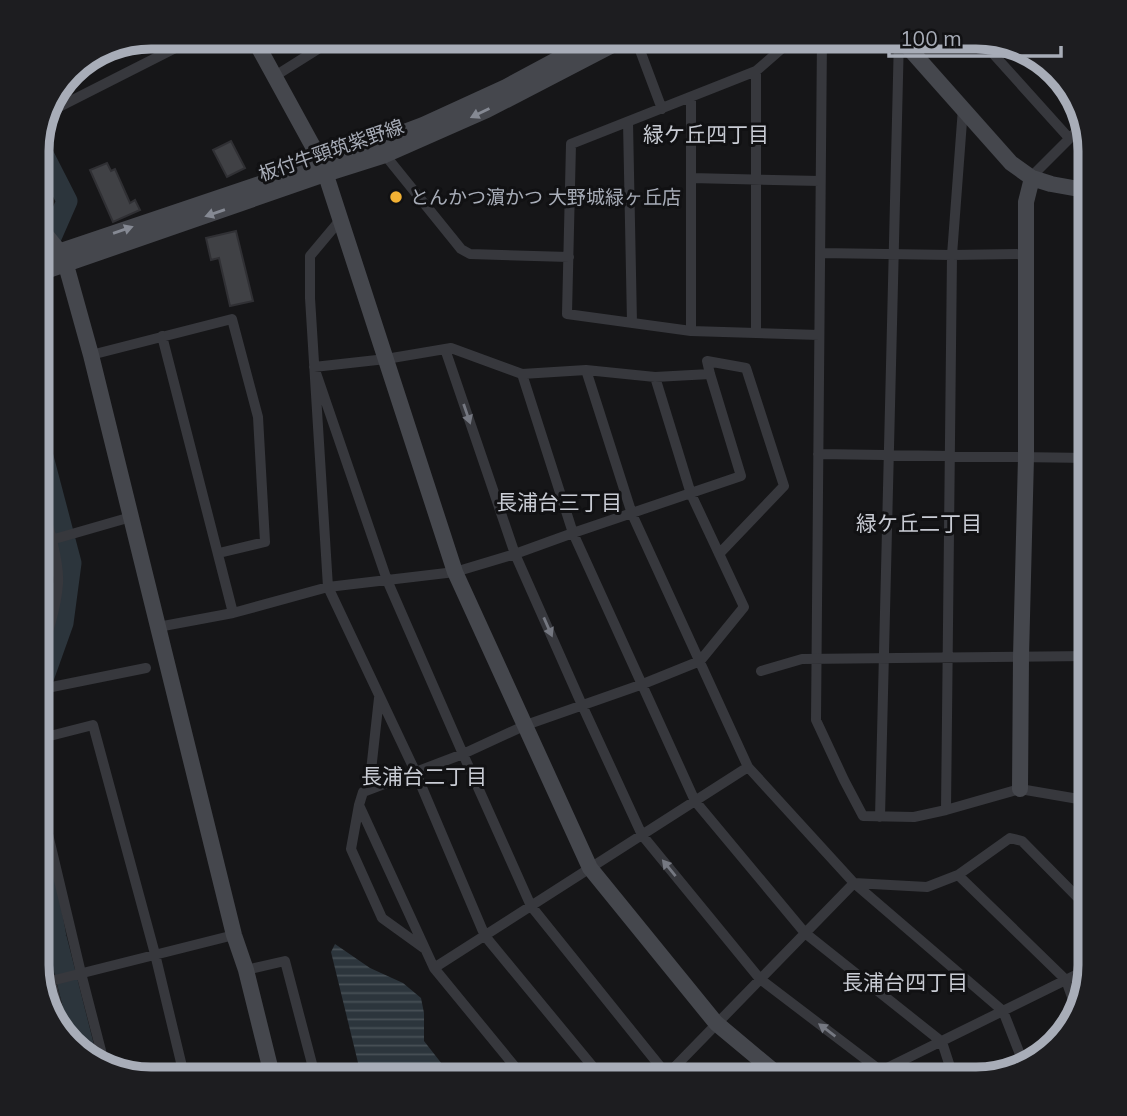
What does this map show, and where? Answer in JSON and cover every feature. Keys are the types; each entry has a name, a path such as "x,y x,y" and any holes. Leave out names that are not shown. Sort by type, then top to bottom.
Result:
{"street":[{"path":"59,107 162,49"},
{"path":"260,49 323,169 455,572 590,868 716,1023 769,1067"},
{"path":"275,76 317,49"},
{"name":"板付牛頸筑紫野線","path":"49,267 63,258 323,169 506,87 577,49"},
{"name":"板付牛頸筑紫野線","path":"323,169 385,156 487,110 605,49"},
{"path":"640,49 662,109"},
{"path":"781,49 756,71 571,144 568,314 691,331 819,335"},
{"path":"822,49 816,720 863,816 914,817 1020,789 1078,799"},
{"path":"880,817 899,49"},
{"path":"910,49 1011,163 1032,178 1078,189"},
{"path":"990,50 1069,138"},
{"path":"756,71 756,333"},
{"path":"691,97 691,331"},
{"path":"946,810 952,255 963,108"},
{"path":"628,122 632,323"},
{"path":"1020,789 1026,457 1026,202 1032,178 1076,132"},
{"path":"385,156 461,248 470,254 569,257"},
{"path":"691,178 820,181"},
{"path":"341,219 310,256 310,298 328,587 415,772 485,936 593,1067"},
{"path":"49,240 63,258 91,355 234,935 246,970 270,1067"},
{"path":"820,253 1026,254"},
{"name":"板付牛頸筑紫野線","path":"49,259 63,258"},
{"path":"91,355 232,318 258,417 265,542 219,553"},
{"path":"162,336 233,613"},
{"path":"314,367 451,348 522,374 586,370 655,377 710,374"},
{"path":"445,349 515,554 642,835 760,979 867,1067"},
{"path":"158,627 233,613 328,587 455,572 741,477 707,361 746,368 784,486 719,554"},
{"path":"314,367 387,580 531,906 659,1067"},
{"path":"586,370 632,514 748,767 854,883 1003,1011 1021,1056"},
{"path":"522,374 573,533 695,801 805,933 942,1042 950,1067"},
{"path":"427,951 382,918 351,849 363,792 463,754 526,725 700,661 744,607 691,494 655,377"},
{"path":"818,454 1078,458"},
{"path":"51,540 131,517"},
{"path":"49,532 58,582 49,624"},
{"path":"761,671 802,659 1078,656"},
{"path":"49,688 146,668"},
{"path":"369,789 380,696"},
{"path":"49,736 93,725 155,954 182,1067"},
{"path":"435,968 748,767"},
{"path":"359,805 435,968 514,1067"},
{"path":"678,1067 716,1023 854,883 927,887 958,875 1010,838 1022,841 1078,898"},
{"path":"49,840 102,1054"},
{"path":"958,875 1066,980 1073,999"},
{"path":"51,980 234,935"},
{"path":"246,970 285,961 313,1067"},
{"path":"897,1067 1077,974"}],"shaded area":[{"path":"335,944 370,968 403,983 421,998 424,1041 445,1067 359,1067 331,952"}],"building":[{"path":"231,141 245,168 227,177 213,150"},
{"path":"107,163 111,171 115,169 130,203 135,200 140,210 113,222 90,170"},
{"path":"236,231 253,301 230,306 219,258 211,260 206,238"}],"waterway":[{"path":"49,166 67,201 49,242"},
{"path":"49,480 71,563 63,623 49,662"},
{"path":"49,899 82,1039"}],"place":[{"name":"とんかつ濵かつ 大野城緑ヶ丘店","path":"396,197"}],"district":[{"name":"緑ケ丘四丁目","path":"706,135"},
{"name":"長浦台三丁目","path":"559,503"},
{"name":"緑ケ丘二丁目","path":"919,524"},
{"name":"長浦台二丁目","path":"424,777"},
{"name":"長浦台四丁目","path":"905,983"}]}
